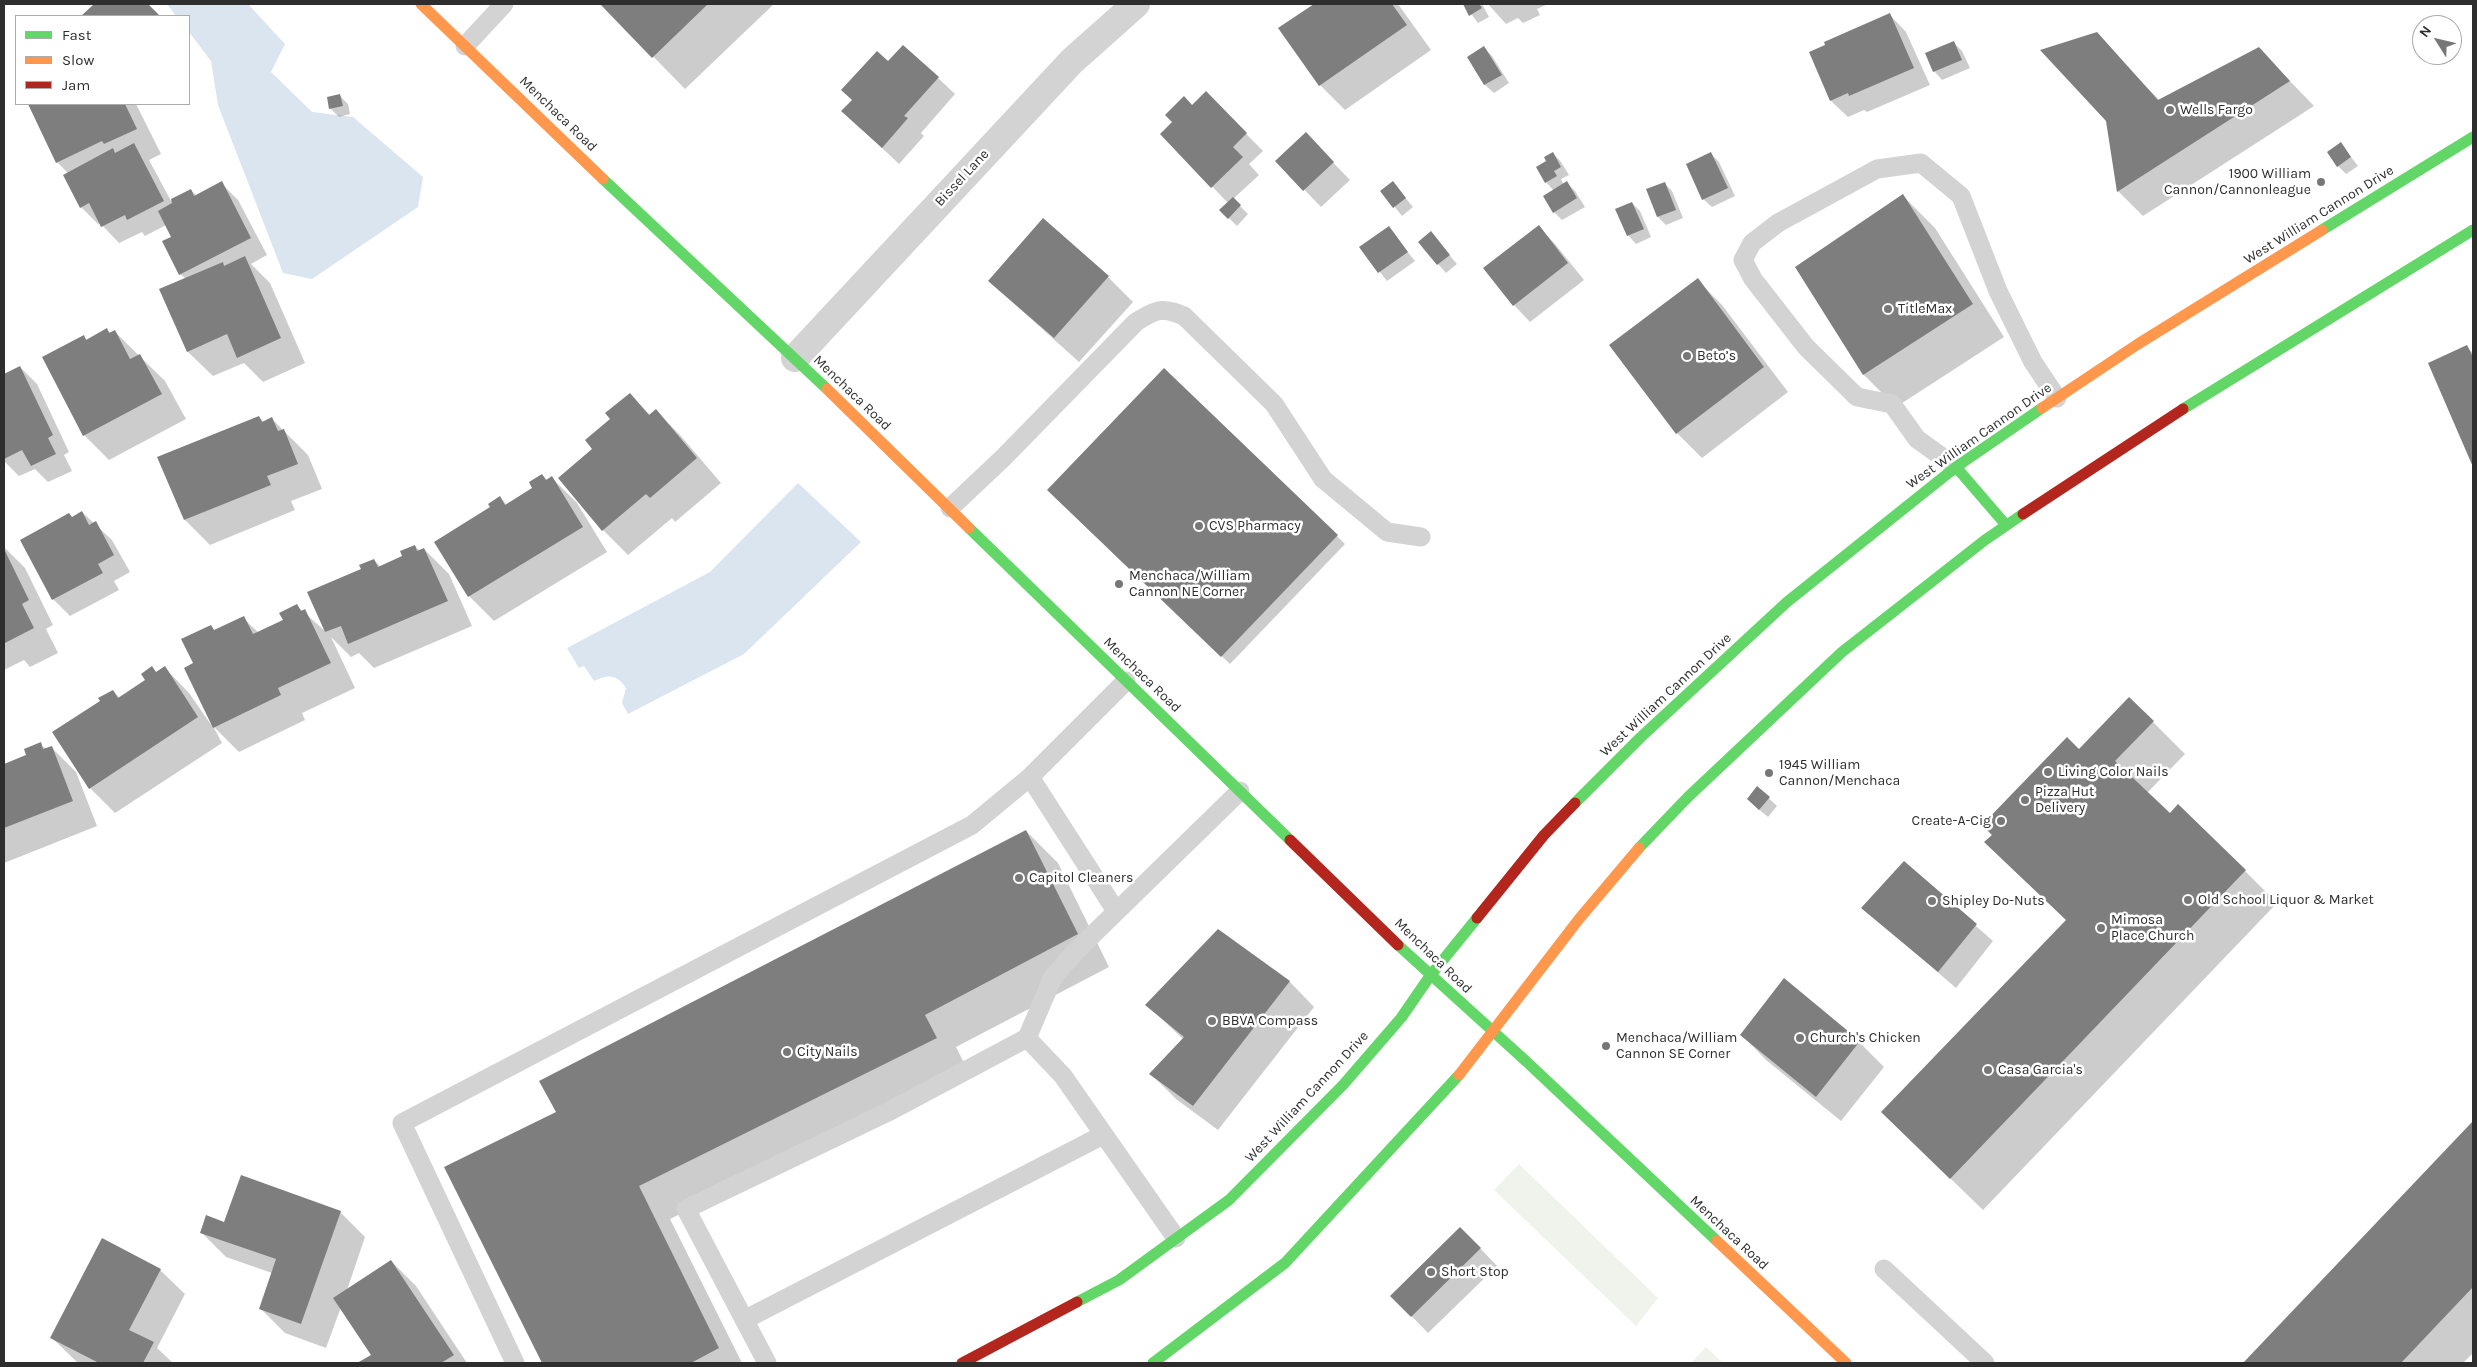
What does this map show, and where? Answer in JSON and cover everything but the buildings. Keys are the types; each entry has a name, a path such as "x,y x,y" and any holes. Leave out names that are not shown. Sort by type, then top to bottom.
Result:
{"main road":[{"name":"Menchaca Road","path":"421,4 679,252 795,358 1430,976 1493,1032 1846,1363"},
{"name":"West William Cannon Drive","path":"962,1363 1119,1280 1229,1200 1343,1085 1401,1018 1430,976 1544,835 1641,737 1787,602 1956,467 2057,398 2138,344 2473,137"},
{"path":"1153,1363 1285,1262 1398,1143 1460,1074 1585,912 1631,856 1688,796 1842,652 2006,525 2180,411 2473,230"},
{"path":"1956,467 2006,525"}],"street":[{"name":"Bissel Lane","path":"795,358 1072,61 1136,4"}],"lane":[{"path":"465,46 504,4"},
{"path":"1956,467 1917,438 1892,404 1856,397 1806,347 1753,279 1743,260 1752,243 1778,223 1877,169 1921,163 1961,196 1998,291 2033,362 2057,398"},
{"path":"950,508 1003,458 1136,322 1154,311 1170,310 1184,316 1274,404 1322,479 1387,532 1421,536"},
{"path":"515,1363 402,1123 972,825 1030,777 1126,681"},
{"path":"1030,777 1116,911"},
{"path":"767,1363 686,1209 888,1112 1027,1038 1053,978 1075,952 1240,791"},
{"path":"1027,1038 1063,1076 1103,1136 1176,1238"},
{"path":"744,1320 1103,1136"},
{"path":"1884,1269 1985,1363"}],"shaded area":[{"path":"167,4 248,4 285,44 271,72 312,112 353,117 423,177 418,207 312,279 283,273 218,105 211,61 190,33 190,15 175,15"},
{"path":"798,483 861,542 744,654 628,714 622,703 626,688 623,683 616,678 608,676 594,681 584,666 579,668 567,648 710,572"},
{"path":"1519,1164 1658,1298 1636,1326 1494,1190"},
{"path":"1706,1347 1723,1363 1691,1363"}],"traffic: fast":[{"path":"2322,230 2473,137"},
{"path":"603,179 827,389"},
{"path":"2183,409 2473,230"},
{"path":"1575,803 1641,737 1787,602 1956,467 2042,408"},
{"path":"1956,467 2006,525"},
{"path":"1639,848 1688,797 1842,652 1985,540 2023,514"},
{"path":"969,528 1290,840"},
{"path":"1077,1302 1119,1280 1229,1200 1343,1085 1401,1018 1430,976 1477,918"},
{"path":"1398,945 1528,1063 1717,1241"},
{"path":"1153,1363 1285,1263 1459,1075"}],"traffic: slow":[{"path":"421,4 603,179"},
{"path":"2042,408 2138,344 2322,230"},
{"path":"827,389 969,528"},
{"path":"1459,1075 1579,919 1639,848"},
{"path":"1717,1241 1846,1363"}],"traffic: jam":[{"path":"2023,514 2183,409"},
{"path":"1477,918 1544,835 1575,803"},
{"path":"1290,840 1398,945"},
{"path":"962,1363 1077,1302"}],"place":[{"name":"Wells Fargo","path":"2170,110"},
{"name":"1900 William Cannon/Cannonleague","path":"2321,182"},
{"name":"TitleMax","path":"1888,309"},
{"name":"Beto’s","path":"1687,356"},
{"name":"CVS Pharmacy","path":"1199,526"},
{"name":"Menchaca/William Cannon NE Corner","path":"1119,584"},
{"name":"Living Color Nails","path":"2048,772"},
{"name":"1945 William Cannon/Menchaca","path":"1769,773"},
{"name":"Pizza Hut Delivery","path":"2025,800"},
{"name":"Create-A-Cig","path":"2001,821"},
{"name":"Capitol Cleaners","path":"1019,878"},
{"name":"Old School Liquor & Market","path":"2188,900"},
{"name":"Shipley Do-Nuts","path":"1932,901"},
{"name":"Mimosa Place Church","path":"2101,928"},
{"name":"BBVA Compass","path":"1212,1021"},
{"name":"Church's Chicken","path":"1800,1038"},
{"name":"Menchaca/William Cannon SE Corner","path":"1606,1046"},
{"name":"City Nails","path":"787,1052"},
{"name":"Casa Garcia's","path":"1988,1070"},
{"name":"Short Stop","path":"1431,1272"}]}
